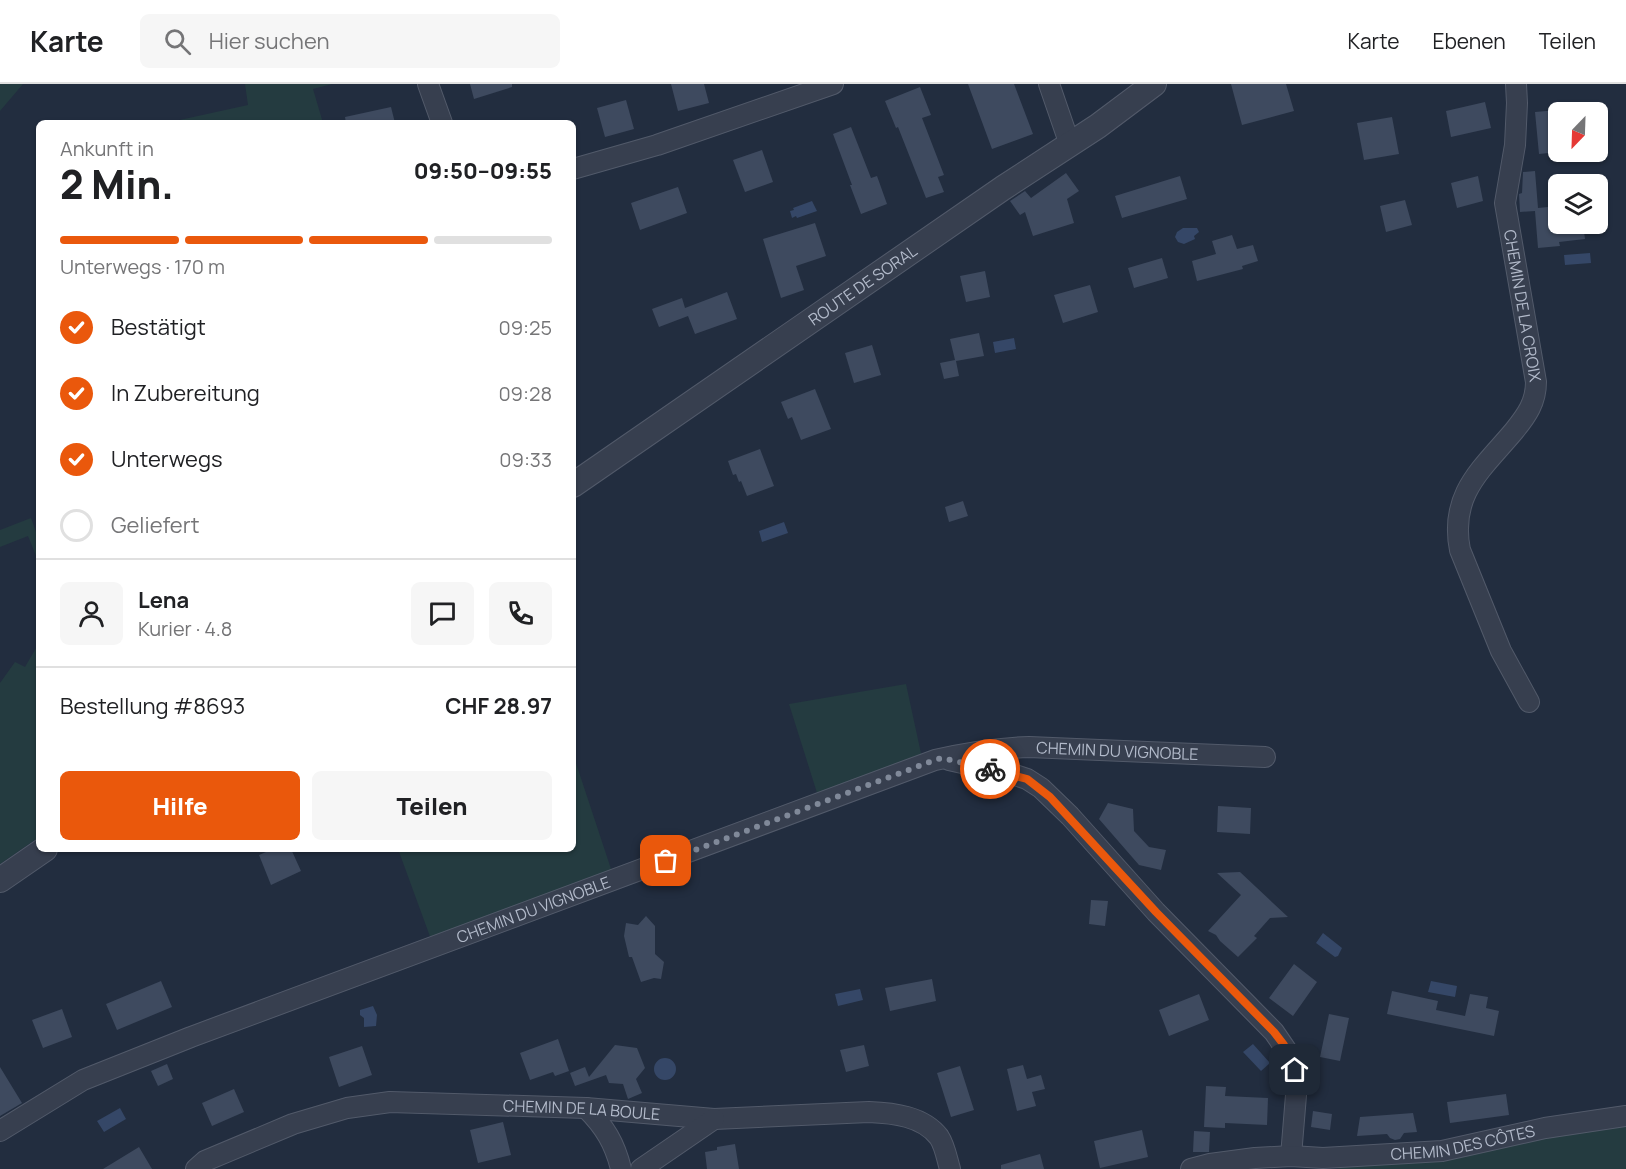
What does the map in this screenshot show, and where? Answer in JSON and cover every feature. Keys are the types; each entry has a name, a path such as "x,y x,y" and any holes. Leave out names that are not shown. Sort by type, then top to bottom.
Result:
{"street":[{"path":"428,84 441,120"},
{"path":"576,168 657,145 833,84"},
{"path":"1048,84 1070,145"},
{"name":"ROUTE DE SORAL","path":"576,483 974,208 1070,145 1155,84"},
{"name":"CHEMIN DE LA CROIX","path":"1516,84 1515,145 1505,203 1536,392 1532,407 1524,420 1469,485 1462,499 1458,538 1460,550 1500,651 1529,702"},
{"name":"CHEMIN DU VIGNOBLE","path":"0,1131 83,1080 191,1037 942,758 998,748 1029,747 1265,758"},
{"path":"942,758 1015,775 1041,788 1070,816 1156,912 1274,1032 1291,1058 1297,1083 1291,1156"},
{"path":"0,880 41,852"},
{"name":"CHEMIN DE LA BOULE","path":"196,1169 205,1161 293,1124 365,1105 390,1102 586,1108 714,1119 869,1112 893,1113 918,1122 939,1137 950,1169"},
{"path":"586,1108 610,1136 621,1169"},
{"name":"CHEMIN DES CÔTES","path":"1191,1169 1244,1160 1291,1156 1324,1163 1442,1151 1545,1128 1626,1116"},
{"path":"642,1169 714,1119"}],"green space":[{"path":"0,84 23,84 0,111"},
{"path":"245,84 332,84 313,89 322,120 180,120 248,105"},
{"path":"31,518 36,532 36,556 28,536 0,547 0,530"},
{"path":"36,648 36,839 0,864 0,683 15,662 25,667"},
{"path":"906,684 922,758 818,796 789,704"},
{"path":"576,763 613,875 432,942 399,852 576,852"},
{"path":"1626,1123 1626,1169 1337,1169 1345,1166"}],"water":[{"path":"812,201 817,211 792,218 790,211 794,210 793,208"},
{"path":"1183,228 1197,228 1199,232 1194,236 1195,239 1184,244 1178,242 1175,237 1177,232"},
{"path":"1590,253 1591,263 1565,265 1564,255"},
{"path":"1014,338 1016,349 995,353 993,342"},
{"path":"784,522 788,533 762,542 759,531"},
{"path":"1323,933 1342,948 1338,956 1335,957 1316,943"},
{"path":"1431,981 1457,986 1455,997 1428,992"},
{"path":"860,989 863,1000 838,1006 835,994"},
{"path":"373,1006 377,1015 376,1026 364,1027 364,1018 360,1015 360,1010"},
{"path":"1253,1044 1270,1063 1261,1071 1243,1052"},
{"path":"665,1058 673,1061 676,1069 673,1077 665,1080 657,1077 654,1069 657,1061"},
{"path":"120,1108 126,1119 104,1132 97,1121"}],"building":[{"path":"470,84 512,84 512,87 474,99"},
{"path":"671,84 704,84 709,103 678,111"},
{"path":"968,84 1014,84 1033,134 992,149"},
{"path":"1231,84 1286,84 1294,111 1242,125"},
{"path":"920,87 931,115 922,118 944,175 938,177 944,192 926,198 898,127 896,128 885,101"},
{"path":"626,100 634,129 605,137 597,108"},
{"path":"1485,102 1491,128 1451,137 1446,111"},
{"path":"391,107 394,120 346,120 345,117"},
{"path":"1548,111 1548,153 1539,154 1535,112"},
{"path":"1392,117 1399,154 1364,160 1357,123"},
{"path":"851,127 871,178 877,176 887,204 861,214 833,134"},
{"path":"762,150 773,182 745,192 733,160"},
{"path":"1535,171 1538,208 1548,207 1548,234 1584,234 1585,239 1559,242 1560,246 1538,248 1535,211 1520,212 1519,194 1522,193 1523,172"},
{"path":"1066,173 1079,191 1067,199 1074,223 1033,236 1025,212 1020,215 1010,201 1025,191 1031,198"},
{"path":"1180,176 1187,199 1122,218 1115,196"},
{"path":"1478,176 1483,201 1457,208 1451,183"},
{"path":"678,187 687,213 640,230 631,203"},
{"path":"1405,200 1412,225 1386,232 1380,206"},
{"path":"815,223 826,256 796,266 804,290 781,298 763,239"},
{"path":"1232,235 1237,249 1253,245 1258,261 1242,266 1243,269 1197,281 1192,261 1216,254 1212,241"},
{"path":"1162,258 1168,278 1134,288 1128,268"},
{"path":"985,271 990,297 966,302 960,276"},
{"path":"1090,285 1098,312 1063,323 1054,295"},
{"path":"727,292 737,319 695,334 688,316 659,327 652,309 682,298 685,308"},
{"path":"979,333 984,356 956,361 959,376 944,379 940,363 955,360 950,339"},
{"path":"872,345 881,375 854,383 845,353"},
{"path":"815,389 831,429 801,440 792,417 788,419 781,402"},
{"path":"760,449 774,486 747,496 741,481 739,482 736,474 733,475 728,461"},
{"path":"963,501 968,516 949,522 945,507"},
{"path":"1108,803 1133,809 1134,831 1149,847 1166,850 1161,870 1139,865 1099,819"},
{"path":"1218,806 1251,808 1250,834 1217,832"},
{"path":"266,852 292,852 301,871 271,885 259,855"},
{"path":"1240,872 1288,917 1270,918 1254,936 1257,938 1238,957 1216,935 1208,931 1241,895 1217,873"},
{"path":"1091,900 1108,901 1105,926 1089,924"},
{"path":"646,916 655,926 655,954 664,962 661,979 654,978 641,982 632,957 629,957 624,936 626,923 638,925"},
{"path":"1294,964 1317,982 1293,1016 1269,998"},
{"path":"932,979 936,1001 890,1011 885,988"},
{"path":"161,981 172,1007 117,1030 106,1004"},
{"path":"1392,991 1438,1001 1436,1010 1465,1016 1470,994 1488,997 1486,1008 1499,1011 1494,1036 1387,1014"},
{"path":"1199,994 1209,1020 1169,1036 1159,1010"},
{"path":"62,1009 72,1037 43,1048 32,1020"},
{"path":"1329,1014 1349,1018 1340,1061 1320,1057"},
{"path":"558,1039 569,1071 555,1076 553,1072 530,1080 520,1053"},
{"path":"615,1045 637,1048 645,1068 636,1079 642,1093 628,1099 623,1084 609,1083 606,1075 575,1086 570,1073 585,1067 589,1077"},
{"path":"864,1045 869,1066 846,1072 840,1050"},
{"path":"362,1046 372,1075 339,1087 329,1057"},
{"path":"167,1064 173,1079 158,1086 151,1071"},
{"path":"1023,1065 1027,1079 1041,1075 1045,1089 1032,1092 1036,1106 1017,1111 1007,1069"},
{"path":"960,1066 974,1110 951,1117 937,1073"},
{"path":"0,1067 22,1103 0,1116"},
{"path":"1206,1086 1226,1087 1225,1096 1268,1098 1267,1125 1225,1123 1225,1128 1204,1127"},
{"path":"234,1089 244,1112 212,1126 202,1103"},
{"path":"1506,1094 1509,1115 1450,1123 1447,1102"},
{"path":"1313,1111 1332,1114 1330,1130 1311,1127"},
{"path":"1413,1113 1417,1132 1404,1133 1400,1139 1395,1140 1387,1134 1357,1136 1360,1117"},
{"path":"503,1122 511,1155 478,1163 470,1130"},
{"path":"1142,1130 1148,1157 1100,1168 1094,1141"},
{"path":"1194,1131 1210,1132 1209,1152 1193,1152"},
{"path":"735,1144 739,1169 707,1169 705,1152"},
{"path":"139,1147 152,1169 103,1169"},
{"path":"1040,1154 1044,1169 1001,1169 1001,1165"}],"way so far":[{"path":"666,861 942,758 990,769"}],"route":[{"path":"990,769 1033,782 1070,816 1156,912 1274,1032 1284,1045 1295,1070"}]}
